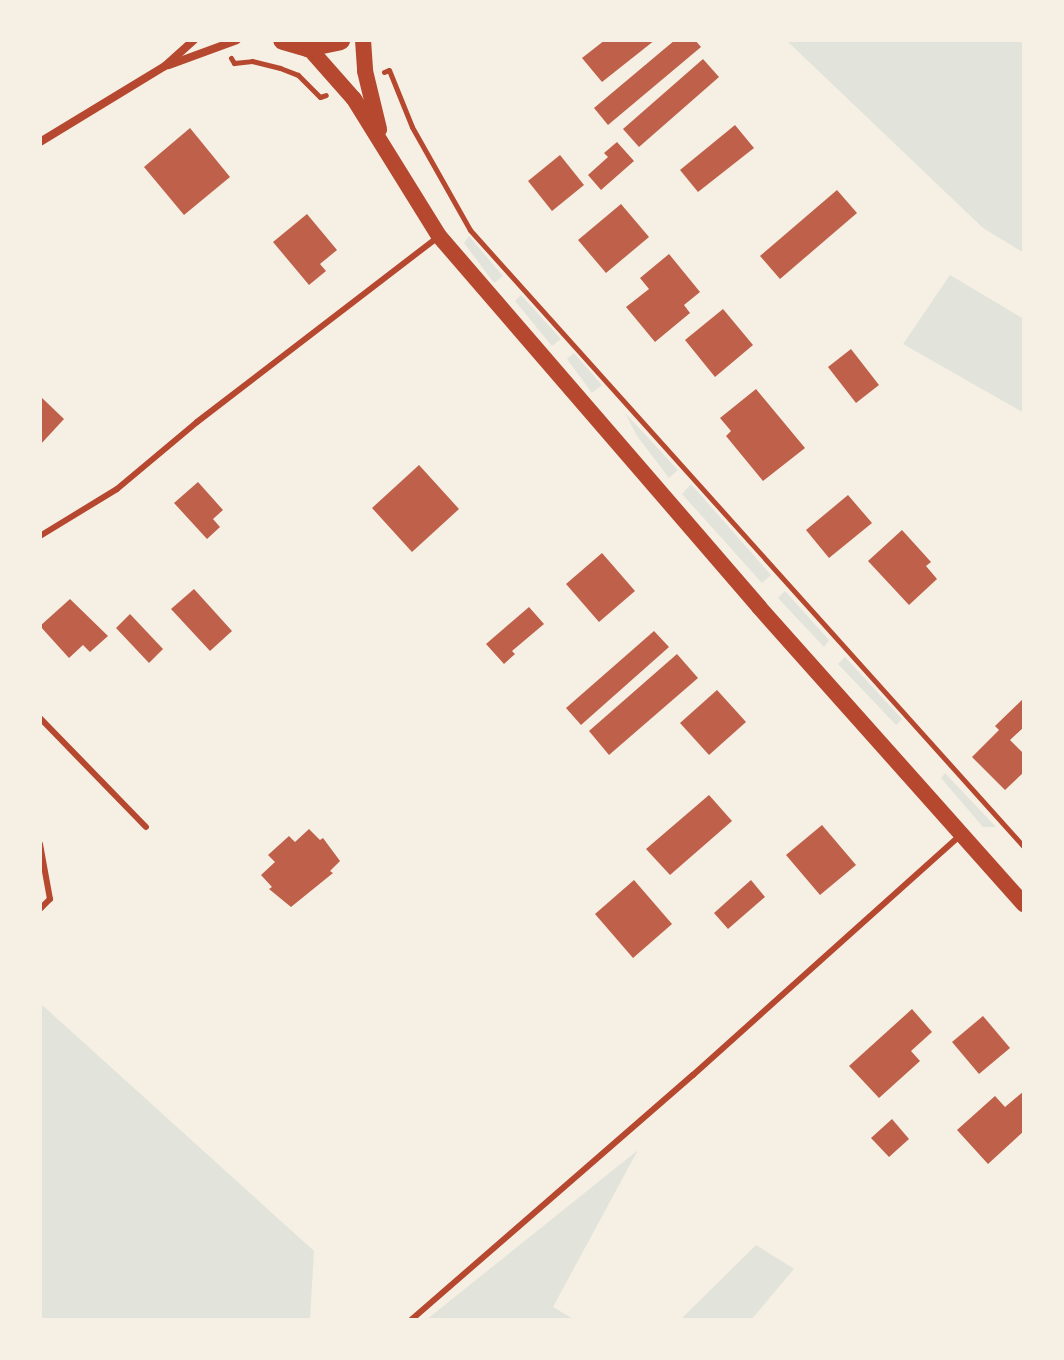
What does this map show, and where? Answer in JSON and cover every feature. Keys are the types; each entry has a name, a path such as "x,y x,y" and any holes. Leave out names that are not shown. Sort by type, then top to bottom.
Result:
{"main road":[{"path":"283,40 308,47 340,40"},
{"path":"363,40 367,79 384,146"},
{"path":"308,47 344,88 439,236 759,607 1024,904"}],"street":[{"path":"40,142 165,66 194,40"},
{"path":"165,66 237,40"}],"lane":[{"path":"40,536 117,489 197,422 439,236"},
{"path":"40,718 146,827"},
{"path":"411,1320 693,1075 961,833"},
{"path":"40,844 50,899 40,909"}],"path":[{"path":"223,45 234,63 252,61 298,75 320,97 344,88"},
{"path":"367,79 389,70 412,127 470,230 1024,847"}],"shaded area":[{"path":"786,40 1024,40 1024,253 983,228"},
{"path":"469,236 503,276 494,283 464,243"},
{"path":"950,275 1024,319 1024,413 903,344"},
{"path":"521,295 561,339 552,346 515,301"},
{"path":"574,353 602,385 592,393 567,359"},
{"path":"625,413 678,470 669,478 637,436"},
{"path":"691,484 771,575 762,583 682,494"},
{"path":"785,591 829,640 824,647 778,598"},
{"path":"845,657 902,719 896,725 838,664"},
{"path":"945,773 996,827 983,827 941,778"},
{"path":"40,1003 314,1251 310,1320 40,1320"},
{"path":"638,1150 553,1307 575,1320 426,1320"},
{"path":"756,1245 794,1269 751,1320 680,1320"}],"building":[{"path":"605,40 655,40 602,82 582,58"},
{"path":"675,40 695,40 701,47 608,125 594,108"},
{"path":"703,59 719,77 639,147 623,129"},
{"path":"735,125 754,148 698,192 680,170"},
{"path":"190,128 230,177 184,215 144,167"},
{"path":"617,142 634,161 601,190 588,175 608,157 604,153"},
{"path":"560,155 584,185 552,211 528,181"},
{"path":"837,190 857,213 780,279 760,256"},
{"path":"621,204 649,237 606,273 578,240"},
{"path":"307,214 337,250 320,264 326,271 309,285 273,242"},
{"path":"669,254 700,292 684,305 690,313 655,342 626,307 649,289 640,278"},
{"path":"723,309 753,345 715,377 685,340"},
{"path":"851,349 879,385 856,403 828,367"},
{"path":"756,389 805,448 763,481 726,436 731,431 720,418"},
{"path":"40,396 64,419 40,445"},
{"path":"419,465 459,509 412,552 372,508"},
{"path":"198,482 223,510 213,519 220,527 207,539 174,503"},
{"path":"848,495 872,523 829,558 806,530"},
{"path":"902,530 931,562 926,566 937,579 909,605 868,561"},
{"path":"602,553 635,591 599,622 566,584"},
{"path":"194,589 232,631 210,651 171,609"},
{"path":"70,599 108,636 90,652 83,645 69,658 40,626"},
{"path":"529,607 544,624 512,651 515,654 504,664 486,644"},
{"path":"130,614 163,649 149,663 116,628"},
{"path":"654,631 669,647 581,725 566,708"},
{"path":"677,654 698,678 609,755 589,731"},
{"path":"717,690 746,722 709,755 680,723"},
{"path":"1024,698 1024,727 1010,740 1024,754 1024,772 1005,790 972,757 999,730 995,726"},
{"path":"709,795 732,821 670,875 646,849"},
{"path":"822,825 856,865 820,895 786,855"},
{"path":"309,829 320,840 323,838 340,861 330,871 333,873 291,907 269,889 272,887 261,875 275,862 268,855 289,836 295,842"},
{"path":"634,880 672,924 633,958 595,914"},
{"path":"751,880 765,897 728,929 714,913"},
{"path":"912,1009 932,1032 911,1051 920,1061 879,1098 849,1066"},
{"path":"983,1016 1010,1048 979,1074 952,1042"},
{"path":"1024,1091 1024,1131 988,1164 957,1130 995,1096 1005,1107"},
{"path":"892,1119 909,1139 889,1157 871,1138"}]}
